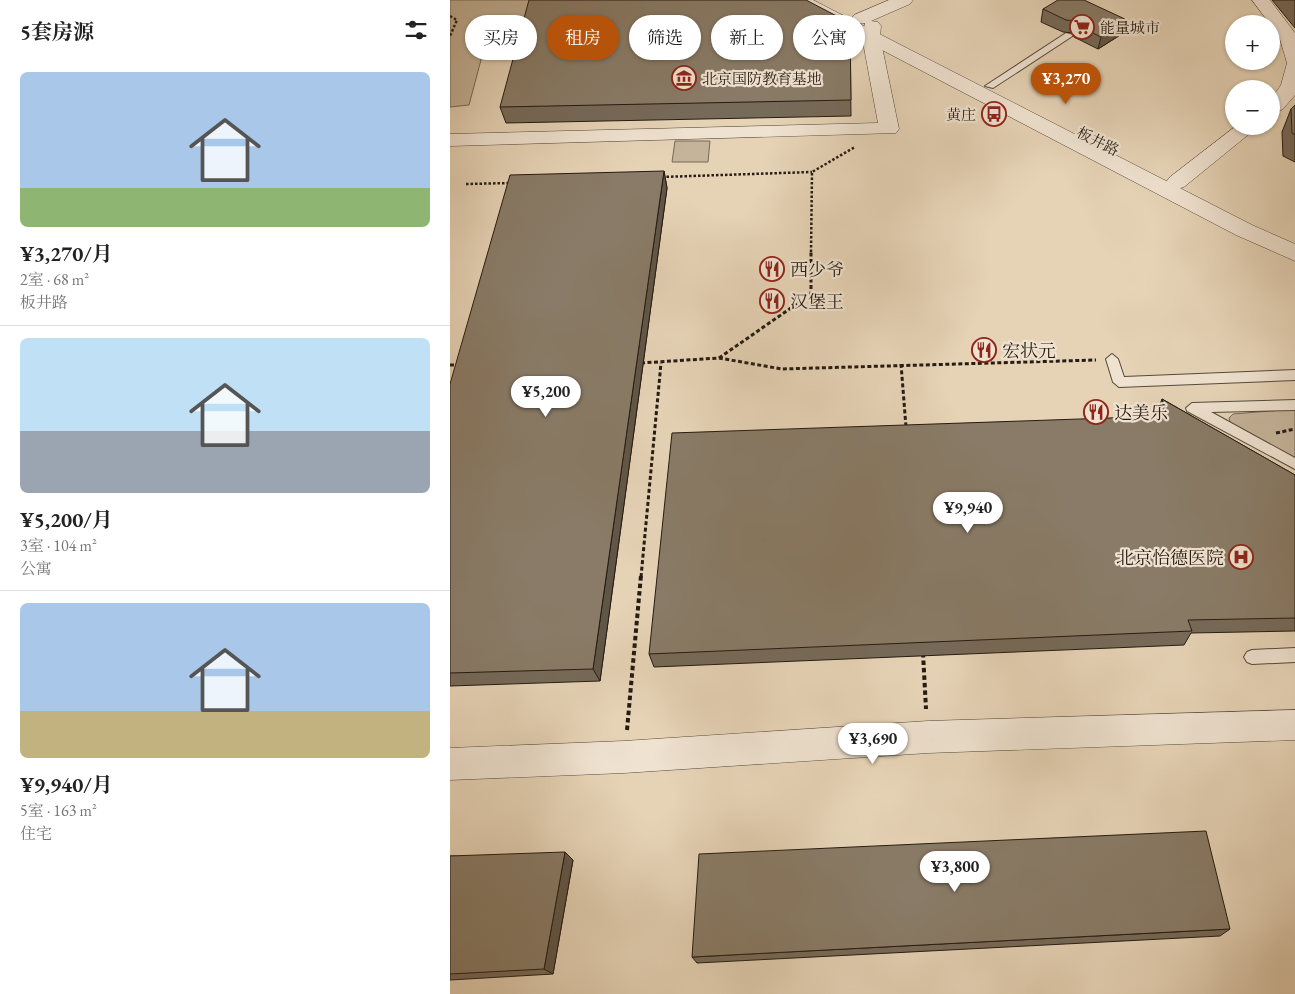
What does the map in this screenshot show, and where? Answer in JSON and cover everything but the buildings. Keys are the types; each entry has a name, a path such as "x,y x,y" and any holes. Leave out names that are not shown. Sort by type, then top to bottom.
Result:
{"street":[{"path":"800,0 868,27 1244,230 1295,253"},
{"name":"板井路","path":"822,0 868,27 990,86 1295,240"},
{"path":"868,27 904,0"},
{"path":"1261,0 1288,36 1295,64 1293,84 1280,102"},
{"path":"450,140 889,129 868,27"},
{"path":"1178,182 1238,135"},
{"path":"450,764 624,757 928,737 1295,724"}],"lane":[{"path":"990,86 1069,35"},
{"path":"1112,359 1119,382 1295,375"},
{"path":"1295,405 1192,408 1295,464"},
{"path":"1252,657 1295,655"}],"path":[{"path":"450,16 457,20 450,36"},
{"path":"654,178 812,172 889,129"},
{"path":"720,358 811,294 812,172"},
{"path":"466,184 516,182"},
{"path":"633,363 661,363 720,358 782,369 1112,359"},
{"path":"624,757 661,363"},
{"path":"901,364 906,432"},
{"path":"450,365 460,365"},
{"path":"922,651 928,737"}],"shaded area":[{"path":"450,0 532,0 528,15 465,15 465,60 481,60 469,105 450,107"},
{"path":"675,141 710,141 708,162 672,162"},
{"path":"1295,409 1295,460 1231,425 1229,418 1233,414"}],"place":[{"name":"能量城市","path":"1082,27"},
{"name":"北京国防教育基地","path":"684,78"},
{"name":"黄庄","path":"994,114"},
{"name":"西少爷","path":"772,269"},
{"name":"汉堡王","path":"772,301"},
{"name":"宏状元","path":"984,350"},
{"name":"达美乐","path":"1096,412"},
{"name":"北京怡德医院","path":"1241,557"}]}
